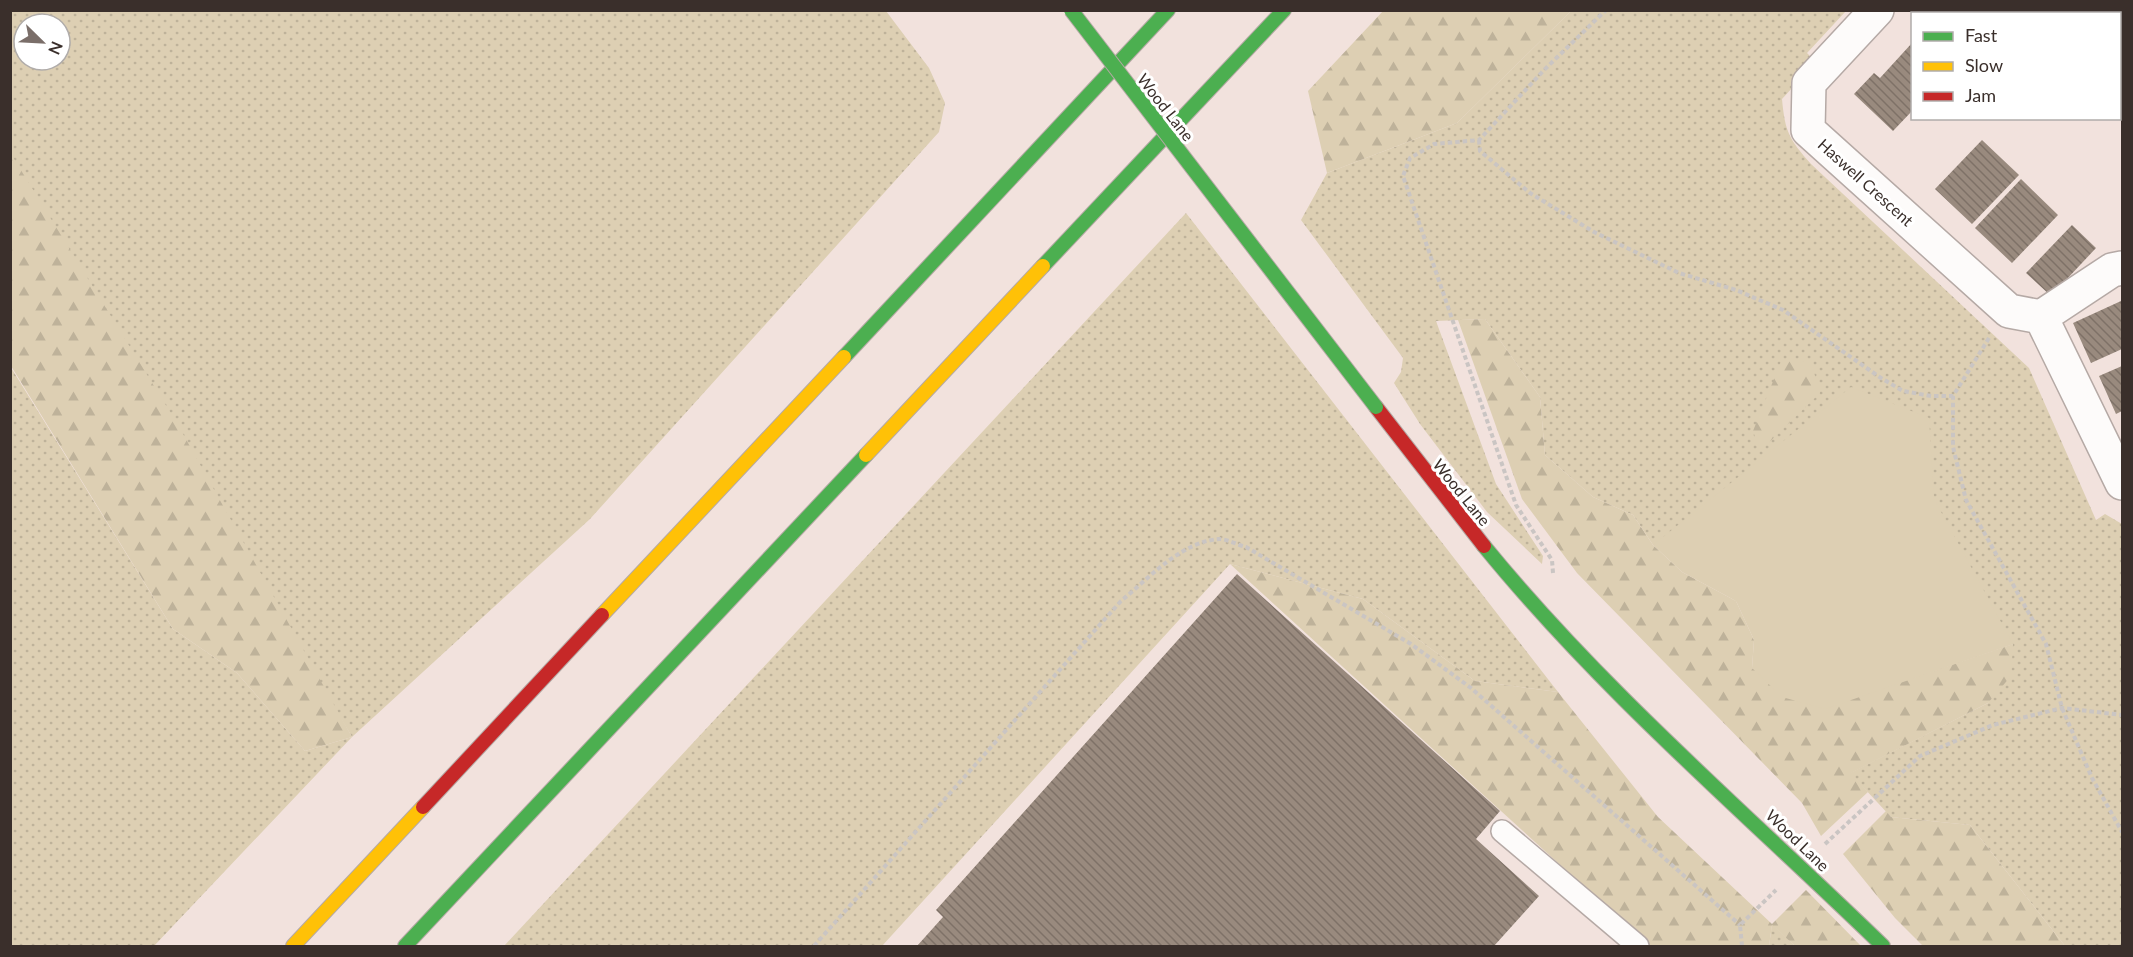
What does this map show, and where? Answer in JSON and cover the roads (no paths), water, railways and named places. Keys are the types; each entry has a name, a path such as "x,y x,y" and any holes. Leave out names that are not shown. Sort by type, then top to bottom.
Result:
{"main road":[{"name":"Wood Lane","path":"1071,10 1444,499 1528,598 1606,681 1801,865 1883,946"},
{"path":"292,946 1168,10"},
{"path":"405,946 1284,10"}],"street":[{"name":"Haswell Crescent","path":"1877,10 1809,83 1808,130 2009,311 2041,317"},
{"path":"2122,268 2112,270 2041,317 2122,483"}],"lane":[{"path":"1502,831 1638,946"}]}
